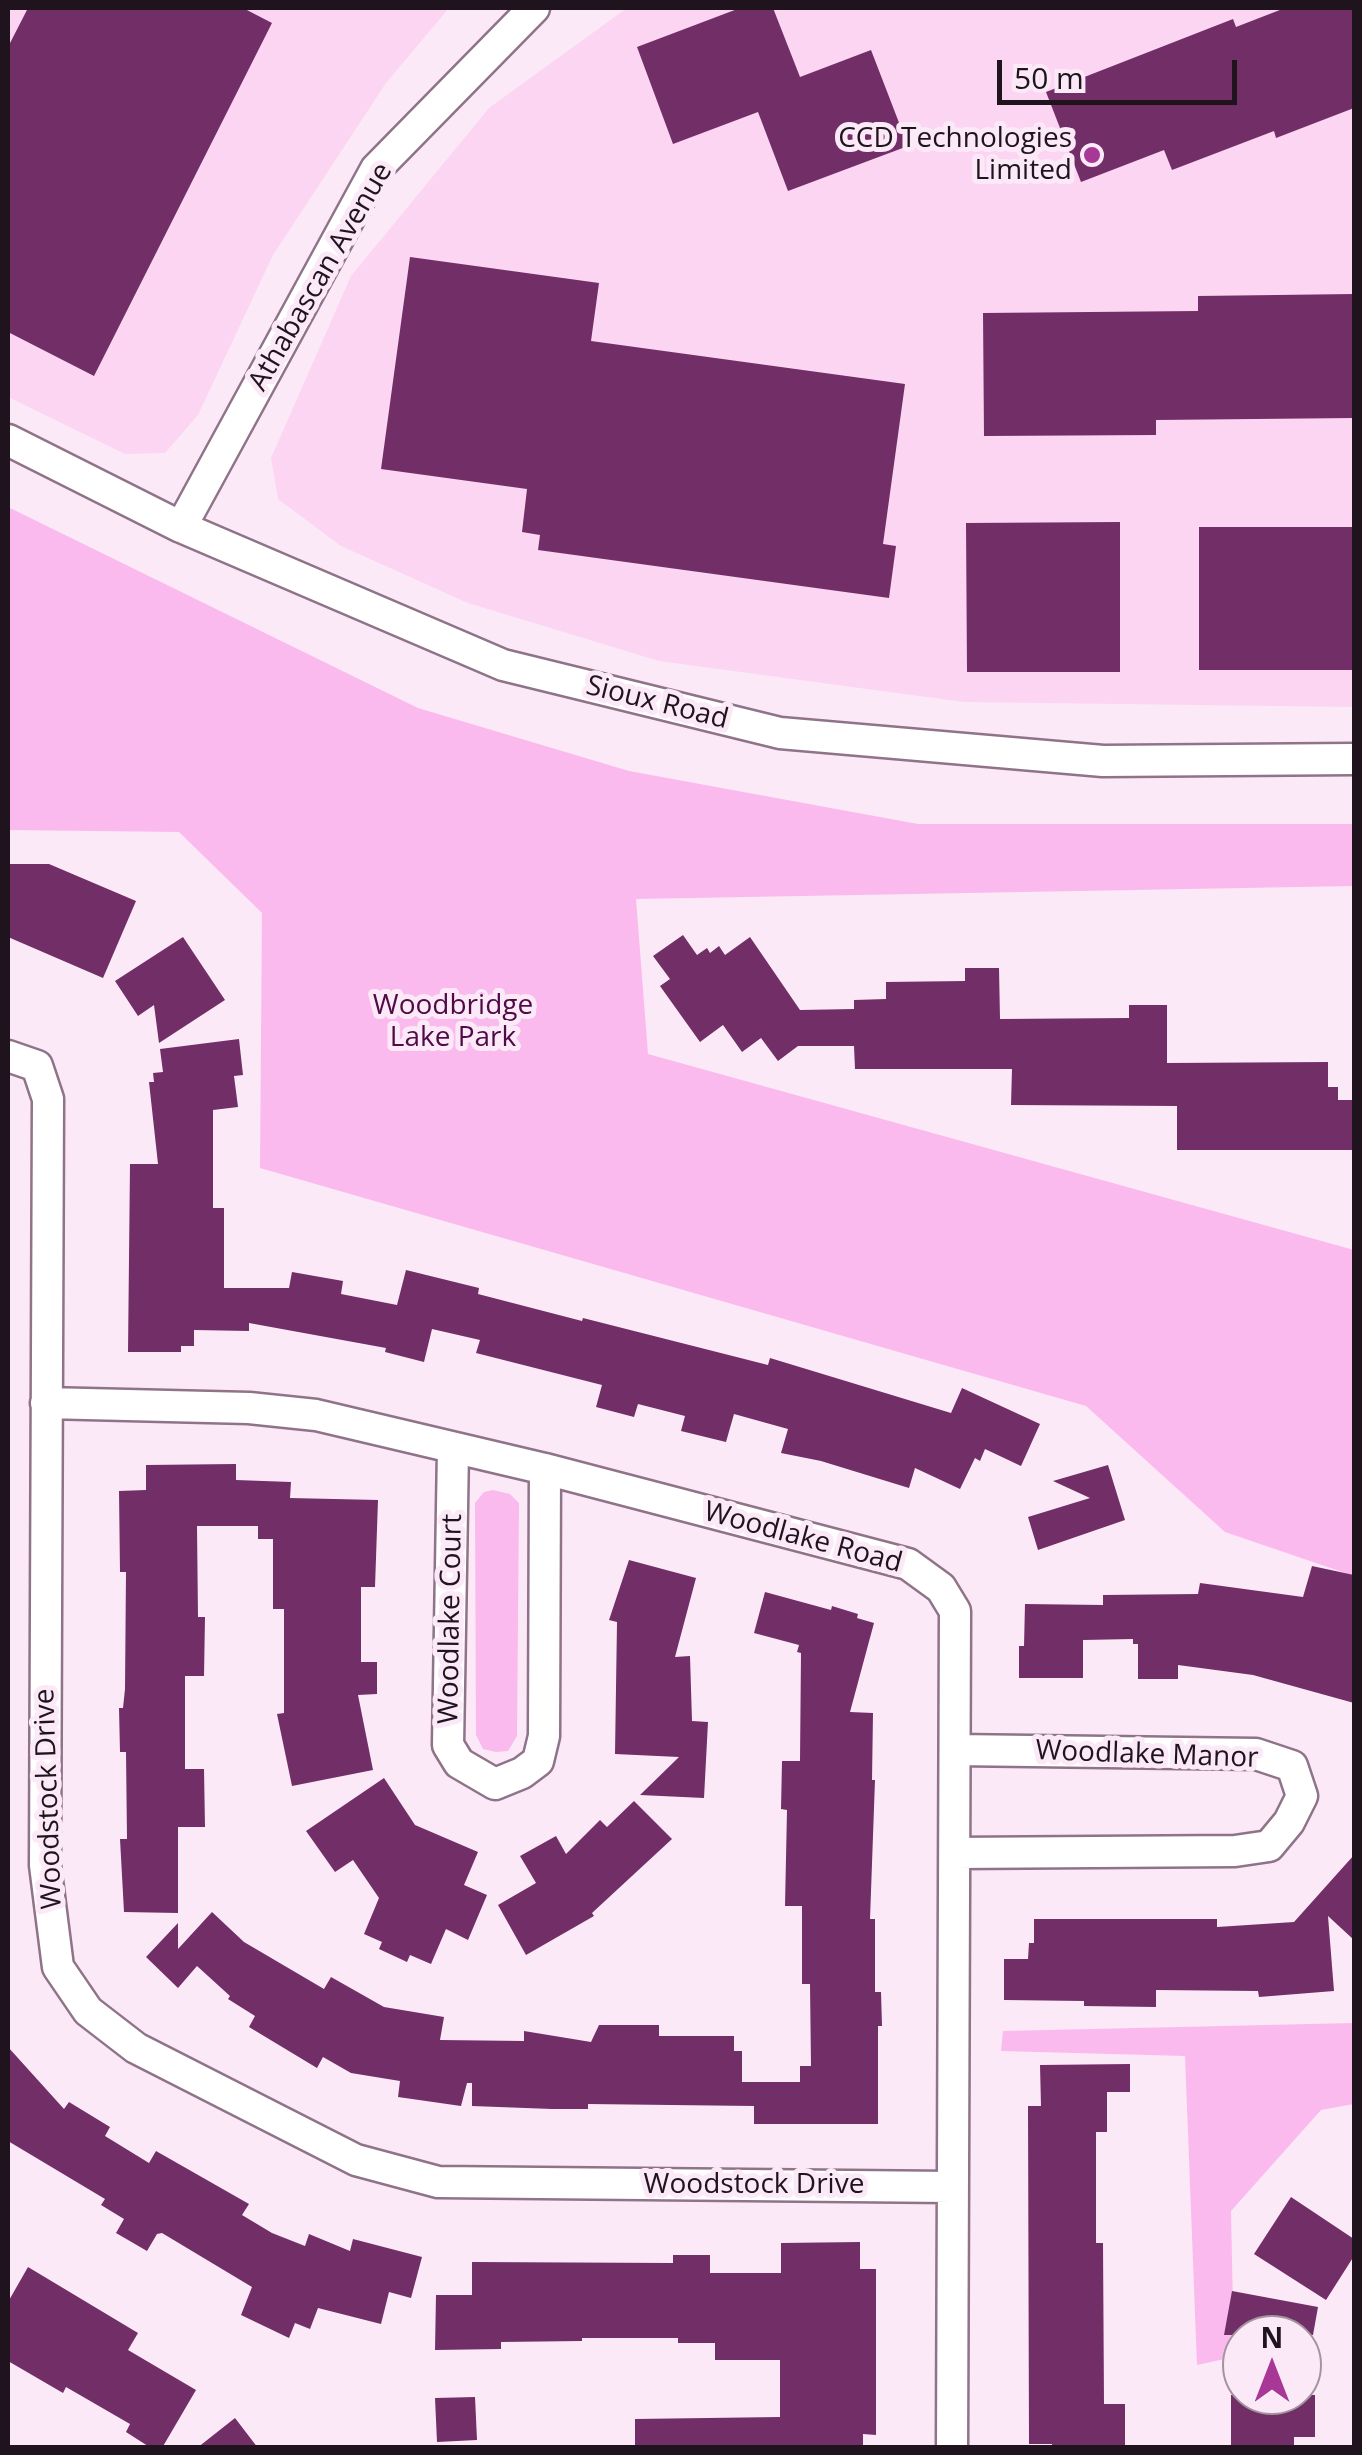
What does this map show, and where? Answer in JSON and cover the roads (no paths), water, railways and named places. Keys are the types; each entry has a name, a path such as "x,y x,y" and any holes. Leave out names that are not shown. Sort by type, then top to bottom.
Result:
{"street":[{"name":"Athabascan Avenue","path":"181,527 376,169 534,8"},
{"name":"Sioux Road","path":"8,440 181,527 503,665 780,733 1103,761 1354,759"},
{"name":"Woodstock Drive","path":"8,1056 37,1066 48,1099 45,1864 58,1967 88,2011 136,2048 356,2160 438,2182 951,2187"},
{"name":"Woodlake Road","path":"46,1403 249,1408 316,1415 545,1469 908,1564 941,1588 955,1612 952,2448"},
{"name":"Woodlake Court","path":"454,1449 448,1745 459,1764 494,1784 522,1773 538,1761 544,1736 545,1469"},
{"name":"Woodlake Manor","path":"956,1750 1256,1754 1292,1766 1302,1796 1289,1822 1269,1846 1235,1851 956,1853"}],"place":[{"name":"CCD Technologies Limited","path":"1092,155"}],"park label":[{"name":"Woodbridge Lake Park","path":"453,1022"}]}
